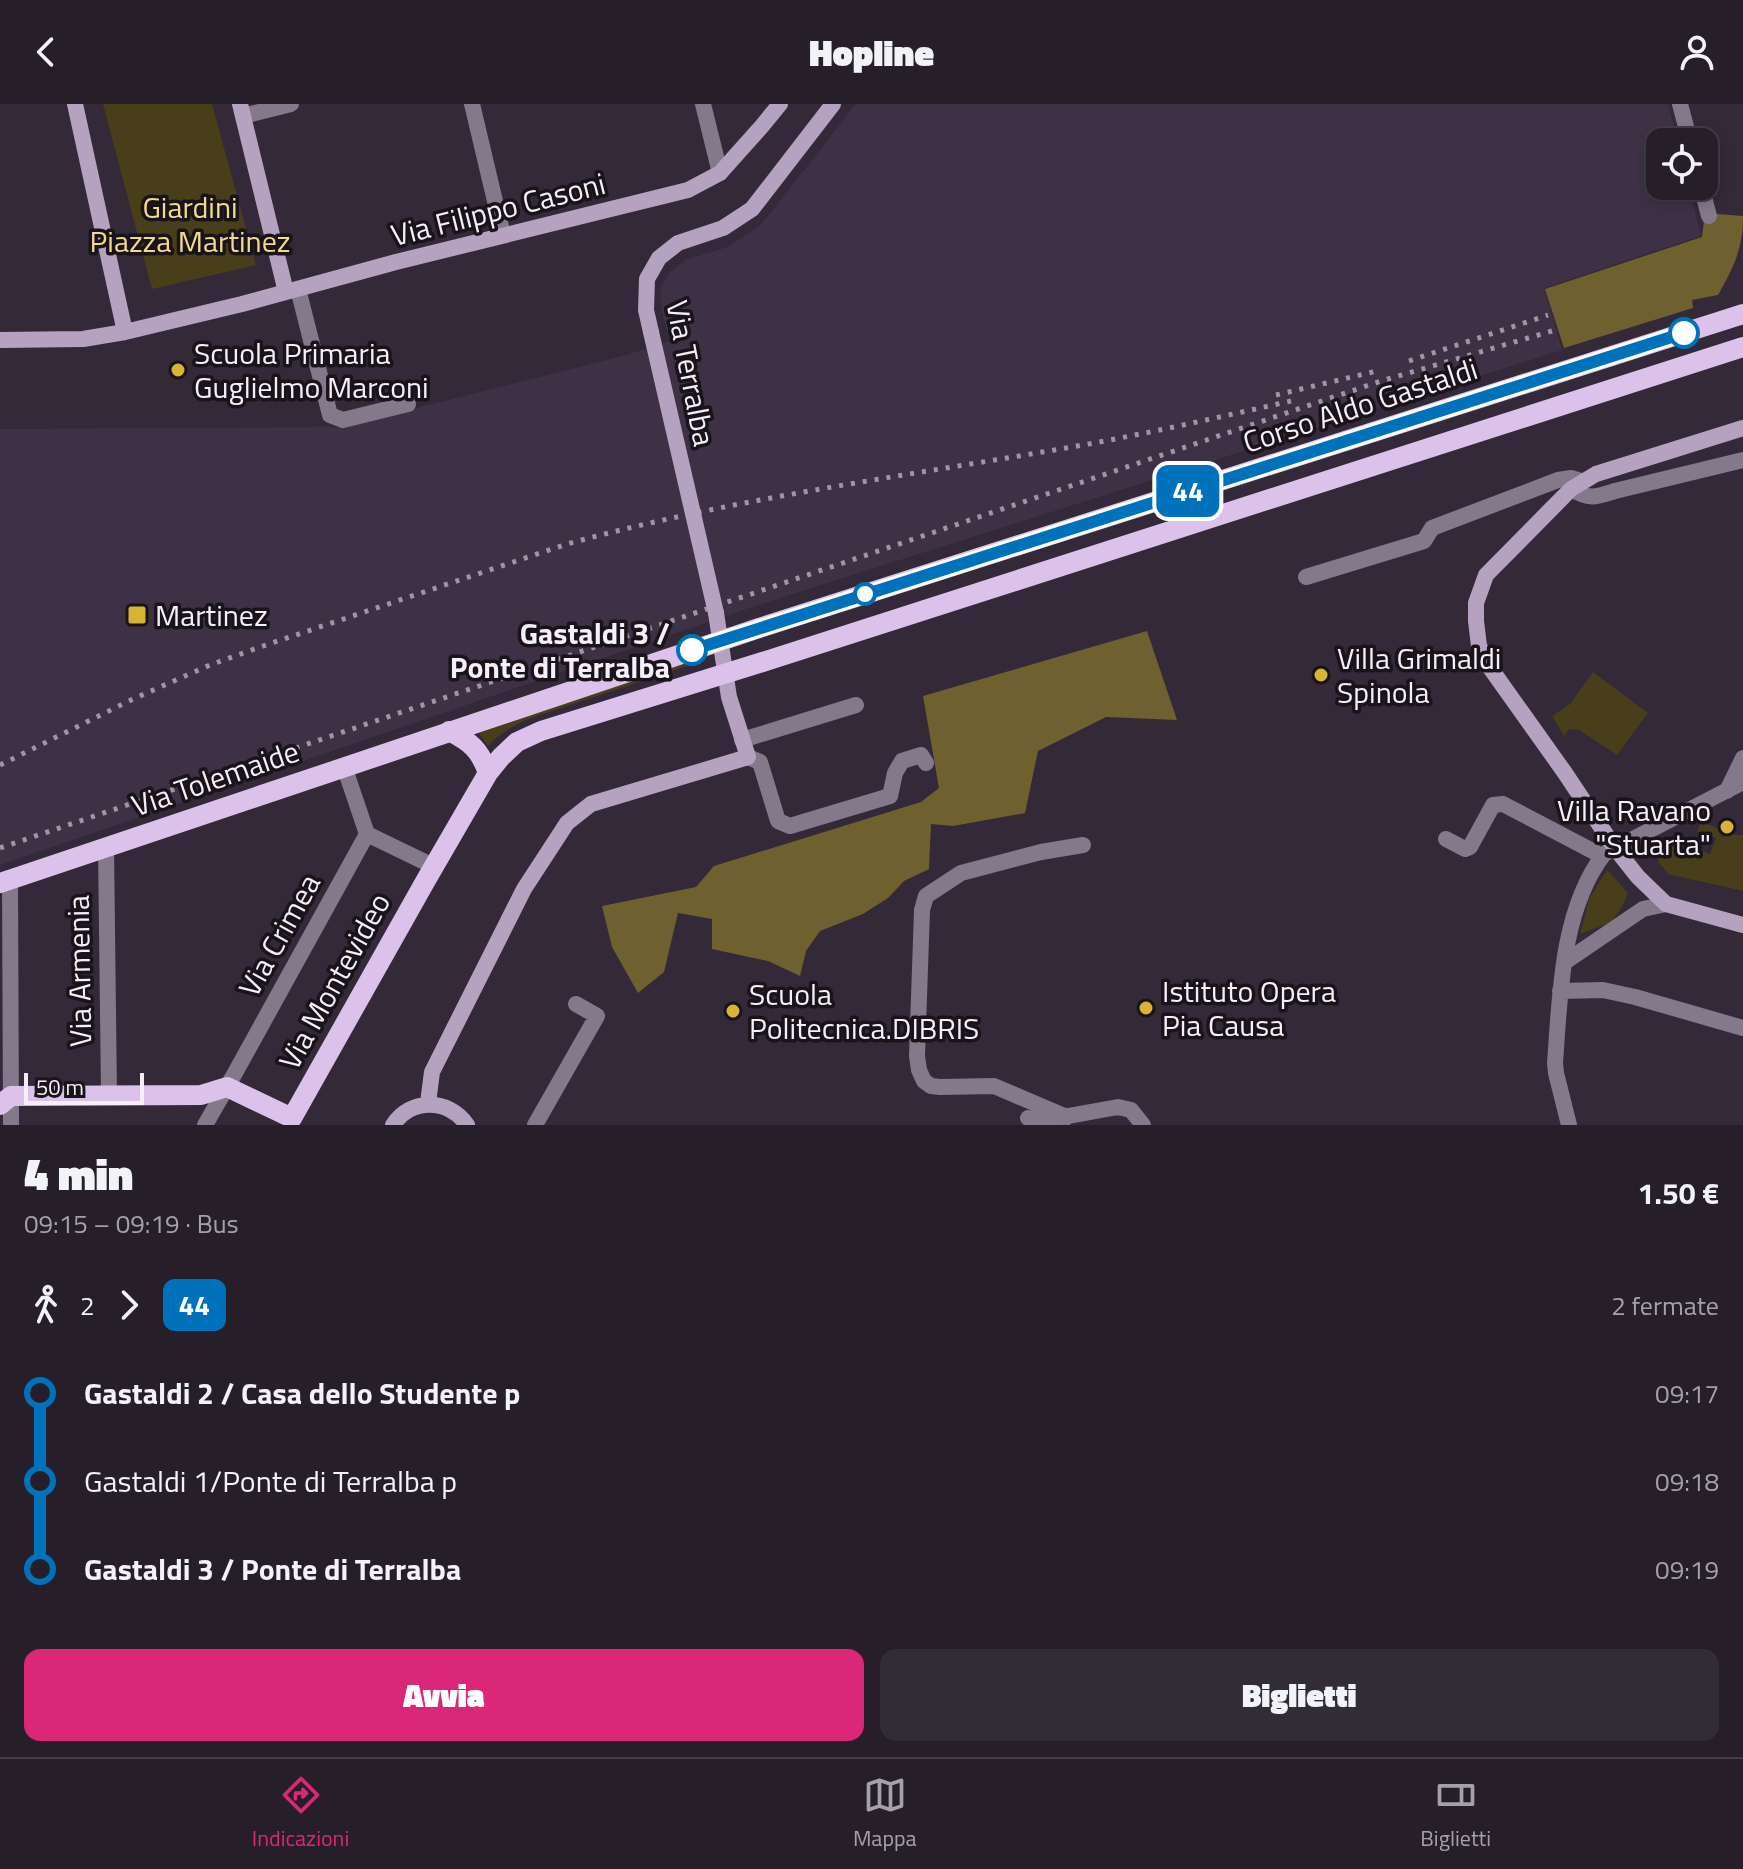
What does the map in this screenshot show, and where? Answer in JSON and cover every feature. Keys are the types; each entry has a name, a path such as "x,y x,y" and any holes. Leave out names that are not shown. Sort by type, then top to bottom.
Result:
{"main road":[{"name":"Corso Aldo Gastaldi","path":"449,731 720,641 1743,314"},
{"name":"Corso Aldo Gastaldi","path":"488,773 517,742 541,731 1743,347"},
{"name":"Via Tolemaide","path":"5,881 449,731"},
{"path":"449,731 466,739 482,757 488,773"},
{"name":"Via Montevideo","path":"290,1121 488,773"},
{"path":"4,1096 201,1095 227,1087 290,1121"}],"street":[{"path":"75,104 125,332"},
{"path":"291,104 241,110 330,415 343,420 408,404"},
{"path":"472,104 503,235"},
{"path":"703,104 720,173"},
{"path":"720,173 780,104"},
{"name":"Via Terralba","path":"720,641 646,310 647,279 659,258 678,243 723,228 752,209 833,104"},
{"path":"1680,104 1686,128"},
{"name":"Via Filippo Casoni","path":"0,340 83,339 125,332 688,190 720,173"},
{"path":"1705,200 1709,216"},
{"path":"1608,852 1599,825 1484,657 1479,646 1476,603 1486,575 1576,485 1596,474 1743,428"},
{"path":"1306,577 1424,541 1432,528 1558,480 1571,478 1581,495 1595,498 1743,460"},
{"path":"720,641 729,697 748,757"},
{"path":"742,740 856,705"},
{"path":"428,1103 432,1072 524,889 567,823 591,804 748,757 760,762 778,821 790,826 890,796 895,773 902,761 921,755 926,763"},
{"path":"1727,791 1743,758"},
{"path":"344,766 367,834 433,866"},
{"path":"1569,1125 1555,1063 1560,991 1575,912 1590,876 1608,852 1743,782"},
{"path":"1446,839 1465,849 1470,847 1493,805 1503,804 1608,852 1666,904"},
{"name":"Via Crimea","path":"205,1125 367,834"},
{"path":"1067,1117 994,1086 940,1087 924,1081 917,1056 922,910 926,896 961,873 1041,852 1083,845"},
{"name":"Via Armenia","path":"106,846 109,1095"},
{"path":"5,881 4,1096 11,1125"},
{"path":"1565,962 1643,909 1666,904 1743,925"},
{"path":"1560,991 1603,990 1743,1028"},
{"path":"535,1125 597,1016 576,1004"},
{"path":"393,1125 409,1108 428,1103 449,1108 467,1125"},
{"path":"1028,1118 1040,1121 1118,1107 1131,1110 1143,1125"}],"shaded area":[{"path":"856,104 1668,104 1674,128 1646,128 1646,200 1692,200 1701,236 1544,288 1562,350 752,607 0,865 0,429 342,427 626,355 670,341 661,309 661,287 669,273 685,260 728,247 761,225"},
{"path":"1705,213 1743,216 1736,257 1718,295 1692,300 1693,308 1564,348 1545,289 1702,237"},
{"path":"1147,631 1177,720 1106,717 1038,751 1025,813 953,826 931,824 929,869 904,881 888,898 863,914 820,931 806,951 800,976 768,961 712,949 712,919 678,913 664,972 638,993 612,947 602,906 696,887 714,866 921,802 939,788 923,696"}],"green space":[{"name":"Giardini Piazza Martinez","path":"103,104 212,104 256,265 152,289"},
{"path":"688,661 690,665 528,719 507,730 488,746 478,732"},
{"path":"1593,672 1648,713 1617,755 1579,730 1569,729 1564,736 1552,716 1570,704"},
{"path":"1701,822 1743,835 1743,891 1668,874 1659,862 1657,846 1662,838 1710,854 1716,838 1697,831"},
{"path":"1607,870 1628,893 1611,921 1580,934 1589,899"}],"railway":[{"path":"1409,361 1548,315"},
{"path":"0,848 1381,381 1552,331"},
{"path":"1276,395 1377,371"},
{"path":"0,765 133,699 210,665 567,544 752,501 1094,443 1291,401"}],"bus line":[{"name":"44","path":"692,650 1684,333"}],"place":[{"name":"Scuola Primaria Guglielmo Marconi","path":"178,370"},
{"name":"Martinez","path":"137,615"},
{"name":"Gastaldi 3 / Ponte di Terralba","path":"692,650"},
{"name":"Villa Grimaldi Spinola","path":"1321,675"},
{"name":"Villa Ravano \"Stuarta\"","path":"1727,827"},
{"name":"Istituto Opera Pia Causa","path":"1146,1008"},
{"name":"Scuola Politecnica.DIBRIS","path":"733,1011"}]}
